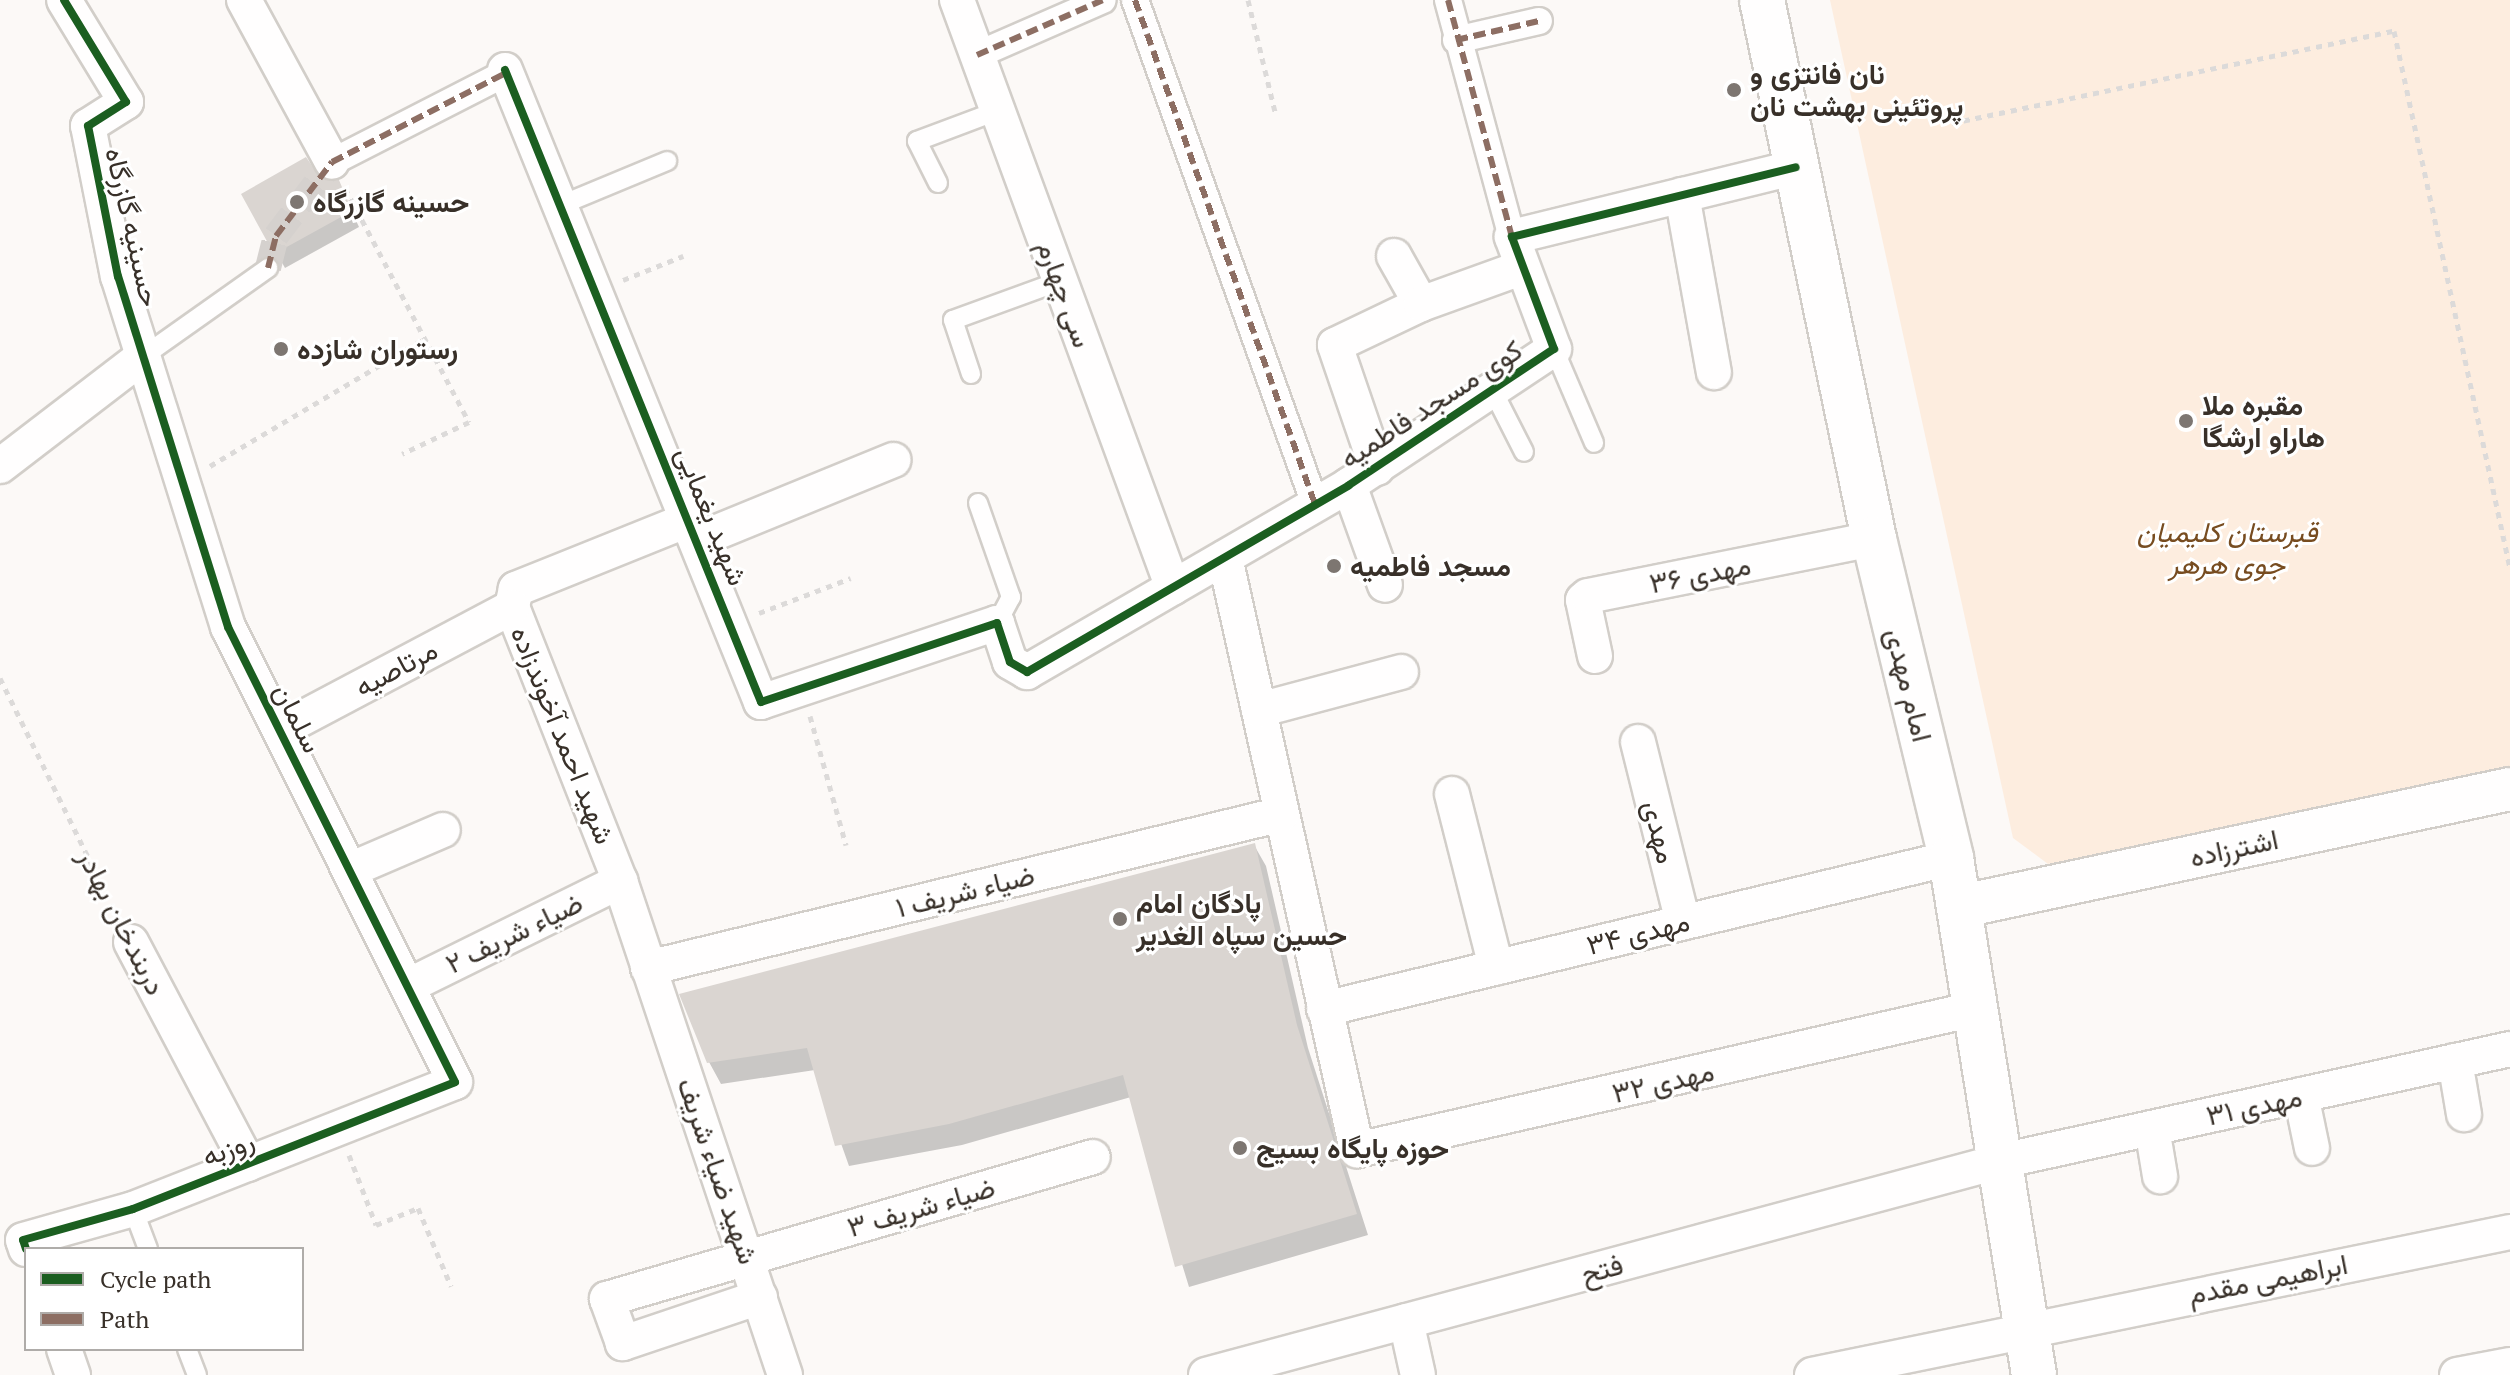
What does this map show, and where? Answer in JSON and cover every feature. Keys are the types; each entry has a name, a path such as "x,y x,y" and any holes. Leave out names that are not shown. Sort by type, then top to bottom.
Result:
{"main road":[{"name":"امام مهدی","path":"1762,0 1874,539 1951,858 1997,1162 2034,1375"}],"street":[{"name":"حسینیه گازرگاه","path":"64,0 126,102 88,126 141,358"},
{"path":"244,0 332,162"},
{"name":"سی چهارم","path":"957,0 1173,588"},
{"path":"977,55 1103,0"},
{"path":"1135,0 1315,504"},
{"path":"1448,0 1456,40 1516,252"},
{"path":"1456,40 1539,21"},
{"name":"شهید یغمایی","path":"332,162 506,71 695,529 761,702 997,623"},
{"path":"1385,585 1333,350 1516,252 1682,195 1796,167"},
{"path":"1682,195 1714,372"},
{"name":"کوی مسجد فاطمیه","path":"997,623 1016,670 1027,672 1363,476 1494,393 1554,349 1516,252"},
{"path":"1394,256 1421,304"},
{"path":"0,466 141,358"},
{"name":"سلمان","path":"141,358 228,627 455,1082"},
{"path":"695,529 894,460"},
{"name":"شهید احمد آخوندزاده","path":"648,968 620,881 512,607 516,589 695,529"},
{"name":"مهدی ۳۶","path":"1595,656 1583,600 1588,596 1874,539"},
{"path":"1225,558 1324,1009"},
{"name":"مرتاصیه","path":"280,730 512,607"},
{"path":"1259,710 1401,672"},
{"name":"مهدی","path":"1638,742 1683,922"},
{"name":"اشترزاده","path":"1958,907 2510,789"},
{"path":"1452,794 1496,967"},
{"name":"ضیاء شریف ۱","path":"648,968 1282,814"},
{"path":"350,870 443,830"},
{"name":"مهدی ۳۴","path":"1324,1009 1951,858"},
{"name":"ضیاء شریف ۲","path":"408,986 620,881"},
{"name":"دربندخان بهادر","path":"131,942 248,1164"},
{"name":"شهید ضیاء شریف","path":"648,968 749,1257 785,1375"},
{"name":"مهدی ۳۲","path":"1324,1009 1354,1146 1362,1152 1974,1009"},
{"name":"مهدی ۳۱","path":"1997,1162 2510,1049"},
{"path":"2455,1061 2464,1114"},
{"name":"روزبه","path":"25,1247 23,1240 133,1209 455,1082"},
{"path":"2301,1095 2312,1148"},
{"path":"2152,1128 2160,1176"},
{"name":"ضیاء شریف ۳","path":"760,1297 623,1343 607,1299 1093,1157"},
{"name":"فتح","path":"1208,1375 1997,1162"},
{"name":"ابراهیمی مقدم","path":"1812,1375 2026,1326 2510,1232"},
{"path":"1406,1321 1418,1375"},
{"path":"65,1351 73,1375"},
{"path":"2457,1375 2510,1365"}],"lane":[{"path":"938,183 917,141 997,111"},
{"path":"561,205 667,161"},
{"name":"حسینیه گازرگاه","path":"141,358 268,268"},
{"path":"971,374 953,320 1060,281"},
{"path":"1554,349 1594,443"},
{"path":"1494,393 1524,452"},
{"path":"978,503 1011,597 997,623"},
{"path":"133,1209 147,1247"},
{"path":"188,1351 197,1375"}],"path":[{"path":"1248,0 1275,112"},
{"path":"1952,123 2394,31 2510,568"},
{"path":"332,162 469,422 402,454"},
{"path":"596,290 683,256"},
{"path":"182,483 426,338"},
{"path":"732,623 851,578"},
{"path":"803,688 846,845"},
{"path":"338,1128 376,1225 418,1208 451,1286"}],"green space":[{"name":"قبرستان کلیمیان جوی هرهر","path":"1830,0 2510,0 2510,768 2048,864 2013,838"}],"building":[{"name":"حسینه گازرگاه","path":"306,157 321,179 339,180 352,211 274,254 241,194"},
{"name":"پادگان امام حسین سپاه الغدیر","path":"1255,843 1297,1025 1357,1214 1175,1267 1123,1075 949,1124 835,1146 807,1048 707,1063 679,994"}],"tunnel":[{"path":"268,268 276,236 332,162"}],"marked path":[{"path":"977,55 1103,0"},
{"path":"1135,0 1315,504"},
{"path":"1448,0 1512,237"},
{"path":"1456,40 1539,21"},
{"path":"268,268 276,236 332,162 506,73"}],"cycle path":[{"path":"25,1247 23,1240 133,1209 455,1082 228,627 118,277 88,126 126,102 64,0"},
{"path":"505,70 761,702 997,623 1010,662 1027,672 1349,485 1554,349 1512,237 1796,167"}],"place":[{"name":"نان فانتزی و پروتئینی بهشت نان","path":"1734,90"},
{"name":"حسینه گازرگاه","path":"297,202"},
{"name":"رستوران شازده","path":"281,349"},
{"name":"مقبره ملا هاراو ارشگا","path":"2186,421"},
{"name":"مسجد فاطمیه","path":"1334,566"},
{"name":"پادگان امام حسین سپاه الغدیر","path":"1120,919"},
{"name":"حوزه پایگاه بسیج","path":"1240,1148"}]}
